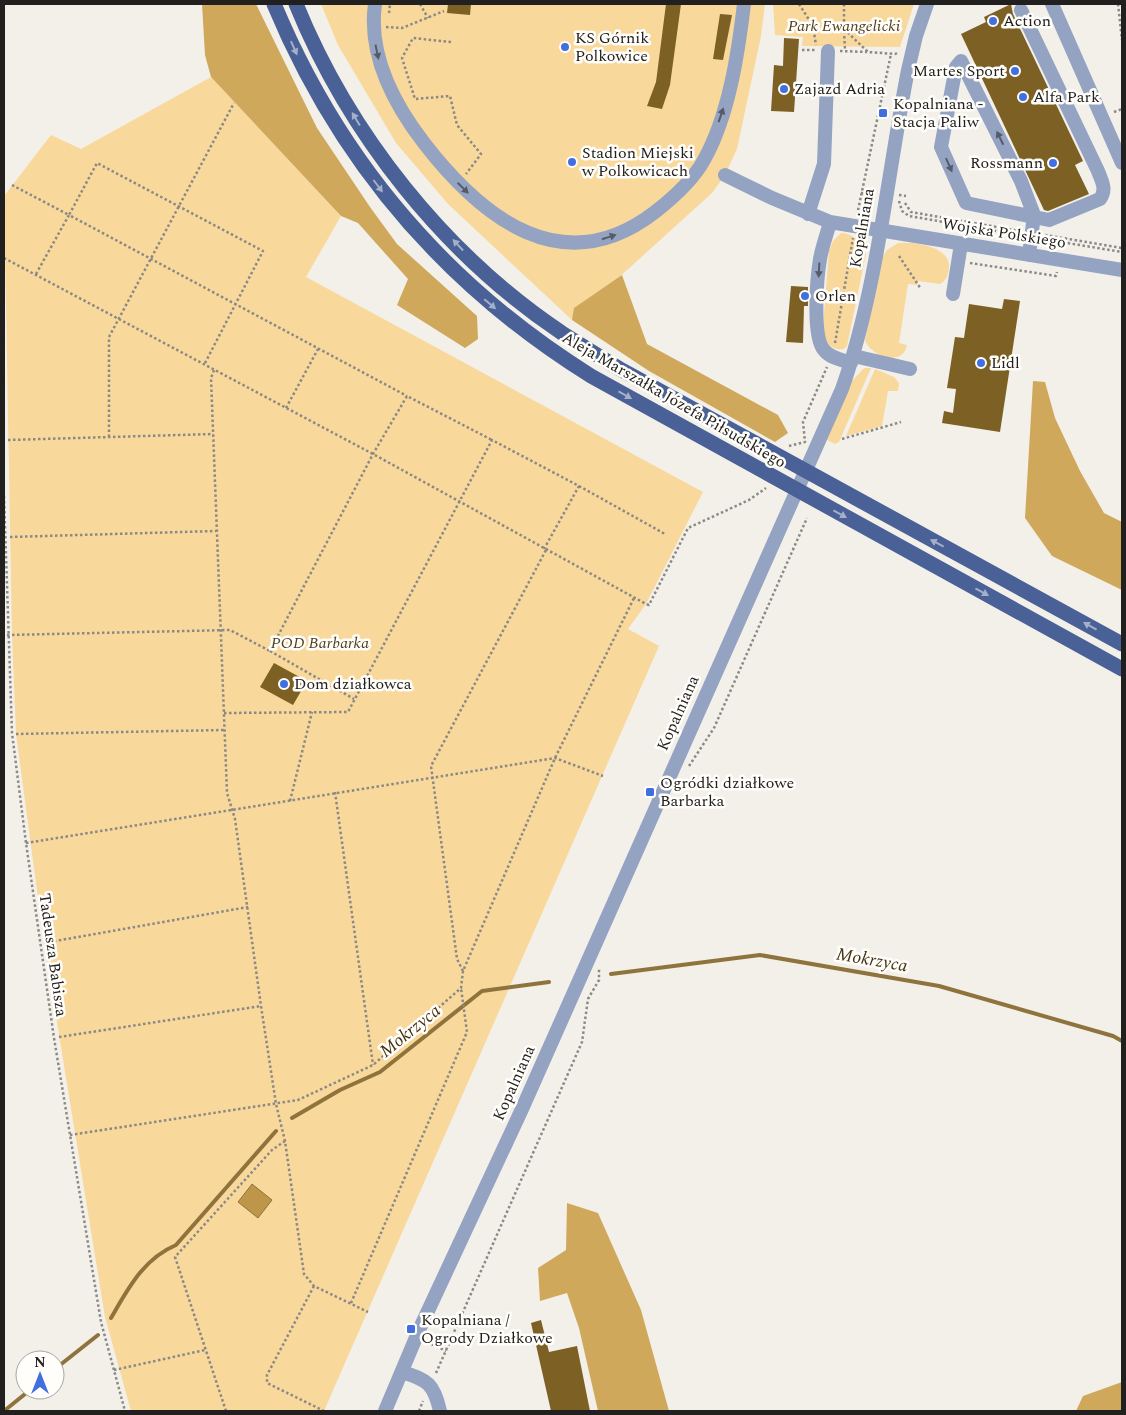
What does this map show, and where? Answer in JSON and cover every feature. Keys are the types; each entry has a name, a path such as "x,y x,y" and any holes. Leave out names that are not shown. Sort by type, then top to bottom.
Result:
{"main road":[{"name":"Aleja Marszałka Józefa Piłsudskiego","path":"274,4 306,76 352,152 418,234 491,304 552,352 591,376 797,491 1122,669"},
{"name":"Aleja Marszałka Józefa Piłsudskiego","path":"296,4 326,68 367,137 406,189 465,253 500,285 560,332 620,369 805,472 1122,644"}],"street":[{"path":"375,4 374,26 381,68 414,130 457,183 498,219 525,232 559,241 590,242 627,230 644,220 677,193 704,161 731,88 737,64 744,4"},
{"name":"Kopalniana","path":"385,1411 526,1100 838,399 852,359 880,230 908,70 916,36 927,4"},
{"path":"1052,4 1122,163"},
{"path":"1021,10 1105,188 1100,199 1055,219 1044,219 1034,215 966,204 941,146 958,62 964,63 1021,181 1034,215 1029,255"},
{"path":"808,214 824,164 822,50"},
{"name":"Wojska Polskiego","path":"726,175 808,214 830,222 1122,270"},
{"path":"830,222 820,259 817,312 819,341 824,350 831,356 910,369"},
{"path":"953,294 961,244"},
{"path":"402,1372 431,1384 440,1411"}],"path":[{"path":"420,4 428,18"},
{"path":"799,4 813,26 822,50"},
{"path":"844,4 845,51"},
{"path":"1118,4 1122,40"},
{"path":"374,26 402,28 444,12"},
{"path":"787,446 805,442 803,422 831,356 861,193 893,54 868,52 844,29"},
{"path":"451,42 413,38 402,58 415,99 450,96 457,125 481,154 479,159 457,183"},
{"path":"109,437 110,338 234,103"},
{"path":"1114,112 1122,110"},
{"path":"36,274 97,163 180,206 263,251 204,365"},
{"path":"12,185 579,486 665,534"},
{"path":"861,193 898,200 902,211 909,216 1122,250"},
{"path":"905,204 911,212 1032,235"},
{"path":"900,256 921,289"},
{"path":"4,258 373,454 634,598 649,604 688,528 749,500 767,487"},
{"path":"286,408 318,349"},
{"path":"214,370 211,378 219,630 227,793 232,810 248,907 276,1104 285,1141 304,1274 314,1286 368,1312"},
{"path":"270,651 373,454 407,396"},
{"path":"842,439 901,422"},
{"path":"8,440 213,434"},
{"path":"224,714 348,712 492,440"},
{"path":"463,971 457,959 431,766 579,486"},
{"name":"Tadeusza Babisza","path":"4,496 7,635 12,733 26,842 70,1135 101,1322 125,1411"},
{"path":"689,767 714,728 807,518"},
{"path":"10,537 216,531"},
{"path":"351,1303 467,1032 461,988 463,971 555,758 634,598"},
{"path":"7,635 230,630 354,699"},
{"path":"290,801 312,712"},
{"path":"16,734 224,730"},
{"path":"26,842 555,758 602,776"},
{"path":"335,792 373,1065"},
{"path":"44,942 248,907"},
{"path":"419,1411 582,1042 588,999 599,980 598,962"},
{"path":"70,1135 298,1100 373,1065 461,988"},
{"path":"59,1037 261,1006"},
{"path":"226,1411 175,1257 272,1150 285,1141"},
{"path":"314,1286 266,1375 267,1383 324,1411"},
{"path":"417,1337 446,1351"},
{"path":"114,1370 206,1350"}],"green space":[{"name":"Stadion Miejski w Polkowicach","path":"321,4 765,4 761,36 737,149 725,175 712,193 572,320 448,204 396,143 338,45"},
{"name":"Park Ewangelicki","path":"773,4 914,4 900,47 802,46 803,37 775,35"},
{"name":"POD Barbarka","path":"211,77 341,216 306,277 703,492 646,604 628,629 659,646 324,1411 131,1411 105,1317 44,943 16,734 12,635 4,196 51,135 81,149"},
{"path":"841,233 846,233 856,239 866,254 847,346 838,349 831,347 824,338 823,326 829,251 833,241"},
{"path":"898,243 913,243 938,250 948,261 949,268 947,277 940,284 918,281 917,285 908,284 899,343 907,345 904,352 893,358 879,355 868,346 865,340 881,259 887,250"},
{"path":"864,368 871,368 839,442 835,444 827,440 851,382"},
{"path":"875,369 894,377 899,383 898,391 888,391 882,426 846,436"}],"shaded area":[{"path":"202,4 256,4 317,128 397,244 477,316 478,339 465,348 397,305 408,279 358,223 341,216 211,77 205,55"},
{"path":"622,275 647,344 778,415 788,433 775,442 649,371 572,320 574,308"},
{"path":"1033,381 1045,382 1055,418 1080,471 1104,513 1122,522 1122,590 1052,556 1025,518"},
{"path":"252,1184 272,1200 258,1218 238,1202"},
{"path":"567,1203 598,1213 641,1310 669,1411 598,1411 579,1328 567,1293 540,1301 538,1268 566,1250"},
{"path":"1122,1382 1122,1411 1076,1411 1083,1396"}],"building":[{"path":"448,4 471,4 470,15 447,13"},
{"path":"666,4 681,4 670,85 662,109 647,106 656,82"},
{"name":"Alfa Park","path":"1011,4 1013,14 1083,161 1075,165 1089,194 1048,211 1044,210 961,34 986,22 984,17"},
{"path":"720,14 732,15 723,60 713,59"},
{"name":"Zajazd Adria","path":"784,38 799,39 794,112 771,111 774,65 783,66"},
{"path":"791,286 808,287 808,306 804,306 803,343 786,342"},
{"name":"Lidl","path":"1004,299 1020,301 1000,432 942,423 944,411 953,413 956,389 947,388 955,337 964,338 969,304 1002,309"},
{"name":"Dom działkowca","path":"274,663 307,681 293,705 260,687"},
{"path":"541,1320 549,1352 577,1346 590,1411 551,1411 531,1323"}],"waterway":[{"name":"Mokrzyca","path":"611,974 760,955 939,986 1113,1036 1122,1041"},
{"name":"Mokrzyca","path":"292,1118 340,1090 380,1072 482,991 549,982"},
{"name":"Mokrzyca","path":"111,1318 130,1286 145,1267 154,1258 176,1245 276,1131"},
{"name":"Mokrzyca","path":"65,1361 98,1335"},
{"name":"Mokrzyca","path":"4,1411 18,1400"}],"place":[{"name":"Action","path":"993,21"},
{"name":"KS Górnik Polkowice","path":"565,47"},
{"name":"Martes Sport","path":"1015,71"},
{"name":"Zajazd Adria","path":"784,89"},
{"name":"Alfa Park","path":"1023,97"},
{"name":"Kopalniana - Stacja Paliw","path":"883,113"},
{"name":"Stadion Miejski w Polkowicach","path":"572,162"},
{"name":"Rossmann","path":"1053,163"},
{"name":"Orlen","path":"805,296"},
{"name":"Lidl","path":"981,363"},
{"name":"Dom działkowca","path":"284,684"},
{"name":"Ogródki działkowe Barbarka","path":"650,792"},
{"name":"Kopalniana / Ogrody Działkowe","path":"411,1329"}]}
